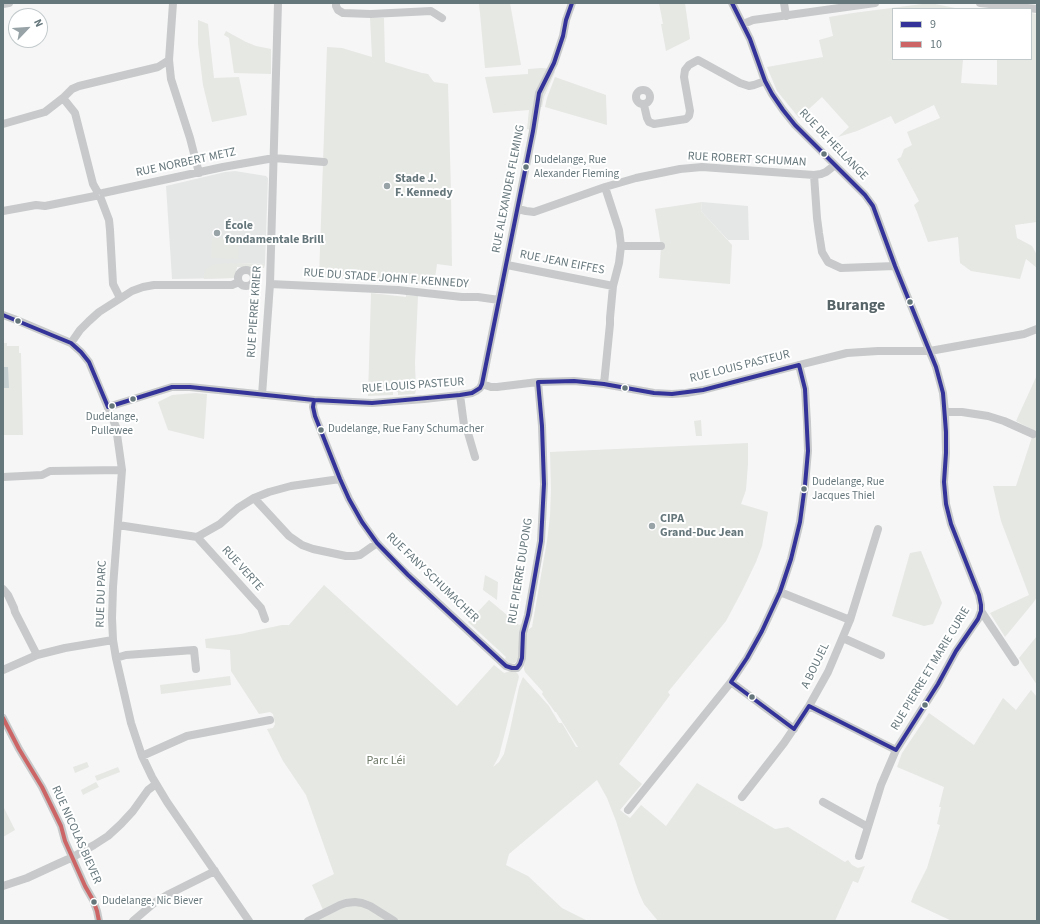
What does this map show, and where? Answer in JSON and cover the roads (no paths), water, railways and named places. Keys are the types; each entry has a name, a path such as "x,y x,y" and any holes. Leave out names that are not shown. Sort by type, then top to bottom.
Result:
{"street":[{"path":"3,4 9,3"},
{"path":"172,3 169,60 172,79 199,173"},
{"name":"RUE PIERRE KRIER","path":"262,395 270,284 278,3"},
{"path":"336,3 338,10 343,13 371,14 431,11 442,18"},
{"name":"RUE ALEXANDER FLEMING","path":"482,384 536,120 539,93 554,63 572,3"},
{"name":"RUE DE HELLANGE","path":"732,3 756,53 765,81 783,110 795,125 865,195 872,206 930,351"},
{"path":"784,3 786,16"},
{"path":"743,24 753,20 875,3"},
{"path":"980,3 1028,8"},
{"path":"3,124 45,112 72,89 79,86 158,67 169,60"},
{"path":"644,105 649,122 654,124 686,119 690,116 684,77 685,70 689,65 698,60 740,83 749,86 765,81"},
{"path":"63,98 75,114 93,184 109,220 113,284 120,298"},
{"path":"274,158 324,162"},
{"name":"RUE NORBERT METZ","path":"3,211 36,205 45,206 223,167 274,158"},
{"name":"RUE ROBERT SCHUMAN","path":"518,209 534,212 605,187 636,178 680,169 702,167 814,175 826,172 835,166"},
{"path":"814,175 821,248 828,262 840,268 895,266"},
{"path":"604,384 613,286 619,264 621,246 619,230 605,187"},
{"path":"621,246 661,246"},
{"name":"RUE JEAN EIFFES","path":"506,265 613,286"},
{"path":"71,343 80,330 99,312 132,291 143,287 154,285 232,285 239,282"},
{"name":"RUE DU STADE JOHN F. KENNEDY","path":"270,284 398,290 499,300"},
{"name":"RUE DU PARC","path":"3,315 71,343 89,362 108,407 118,433 122,470 113,587 113,640 131,723 142,756 156,784 249,921"},
{"name":"RUE LOUIS PASTEUR","path":"108,407 172,387 190,387 314,400 372,403 472,393 480,388 482,384 491,388 538,382 574,381 604,384 654,393 686,393 710,389 847,353 878,351 930,351 1024,334 1037,329"},
{"name":"RUE PIERRE ET MARIE CURIE","path":"859,856 881,785 896,750 938,684 956,651 978,619 981,611 979,595 951,524 946,504 944,482 946,453 945,412 943,393 930,351"},
{"path":"628,810 731,682 747,658 762,631 780,592 793,551 800,522 808,451 805,389 799,365"},
{"name":"RUE PIERRE DUPONG","path":"518,668 522,658 523,633 528,616 541,541 544,484 542,426 538,382"},
{"path":"460,395 464,425 468,432 474,457"},
{"name":"RUE FANY SCHUMACHER","path":"314,400 314,416 340,479 359,516 377,543 390,558 506,666 518,668"},
{"path":"945,412 962,412 988,416 1004,421 1033,434"},
{"path":"3,476 42,474 50,471 122,470"},
{"path":"118,525 197,537 220,524 238,508 254,498 285,488 340,479"},
{"path":"254,498 289,536 302,545 313,549 346,556 354,556 360,555 377,543"},
{"name":"A BOUJEL","path":"742,797 794,729 828,672 850,620 878,529"},
{"name":"RUE VERTE","path":"197,537 261,608 265,619"},
{"path":"3,589 8,595 37,655"},
{"path":"780,592 850,620"},
{"path":"981,611 1015,662"},
{"path":"843,638 882,655"},
{"path":"3,670 37,655 65,648 113,640"},
{"path":"116,658 126,655 194,650 196,669"},
{"path":"731,682 794,729"},
{"path":"809,706 896,750"},
{"name":"RUE NICOLAS BIEVER","path":"3,718 35,778 42,787 61,826 65,841 85,886 93,900 99,921"},
{"path":"142,756 187,736 270,720"},
{"path":"3,886 27,878 73,857 94,845 112,832 133,811 148,790 156,784"},
{"path":"823,802 868,827"},
{"path":"133,921 154,903 169,894 215,872"},
{"path":"308,921 340,905 355,902 370,906 394,921"}],"place":[{"name":"Dudelange, Rue Alexander Fleming","path":"526,167"},
{"name":"Stade J. F. Kennedy","path":"387,186"},
{"name":"École fondamentale Brill","path":"217,233"},
{"name":"Dudelange, Pullewee","path":"112,406"},
{"name":"Dudelange, Rue Fany Schumacher","path":"321,430"},
{"name":"Dudelange, Rue Jacques Thiel","path":"804,489"},
{"name":"CIPA Grand-Duc Jean","path":"652,526"},
{"name":"Dudelange, Nic Biever","path":"94,902"}],"district":[{"name":"Burange","path":"856,306"}],"park label":[{"name":"Parc Léi","path":"386,761"}]}
